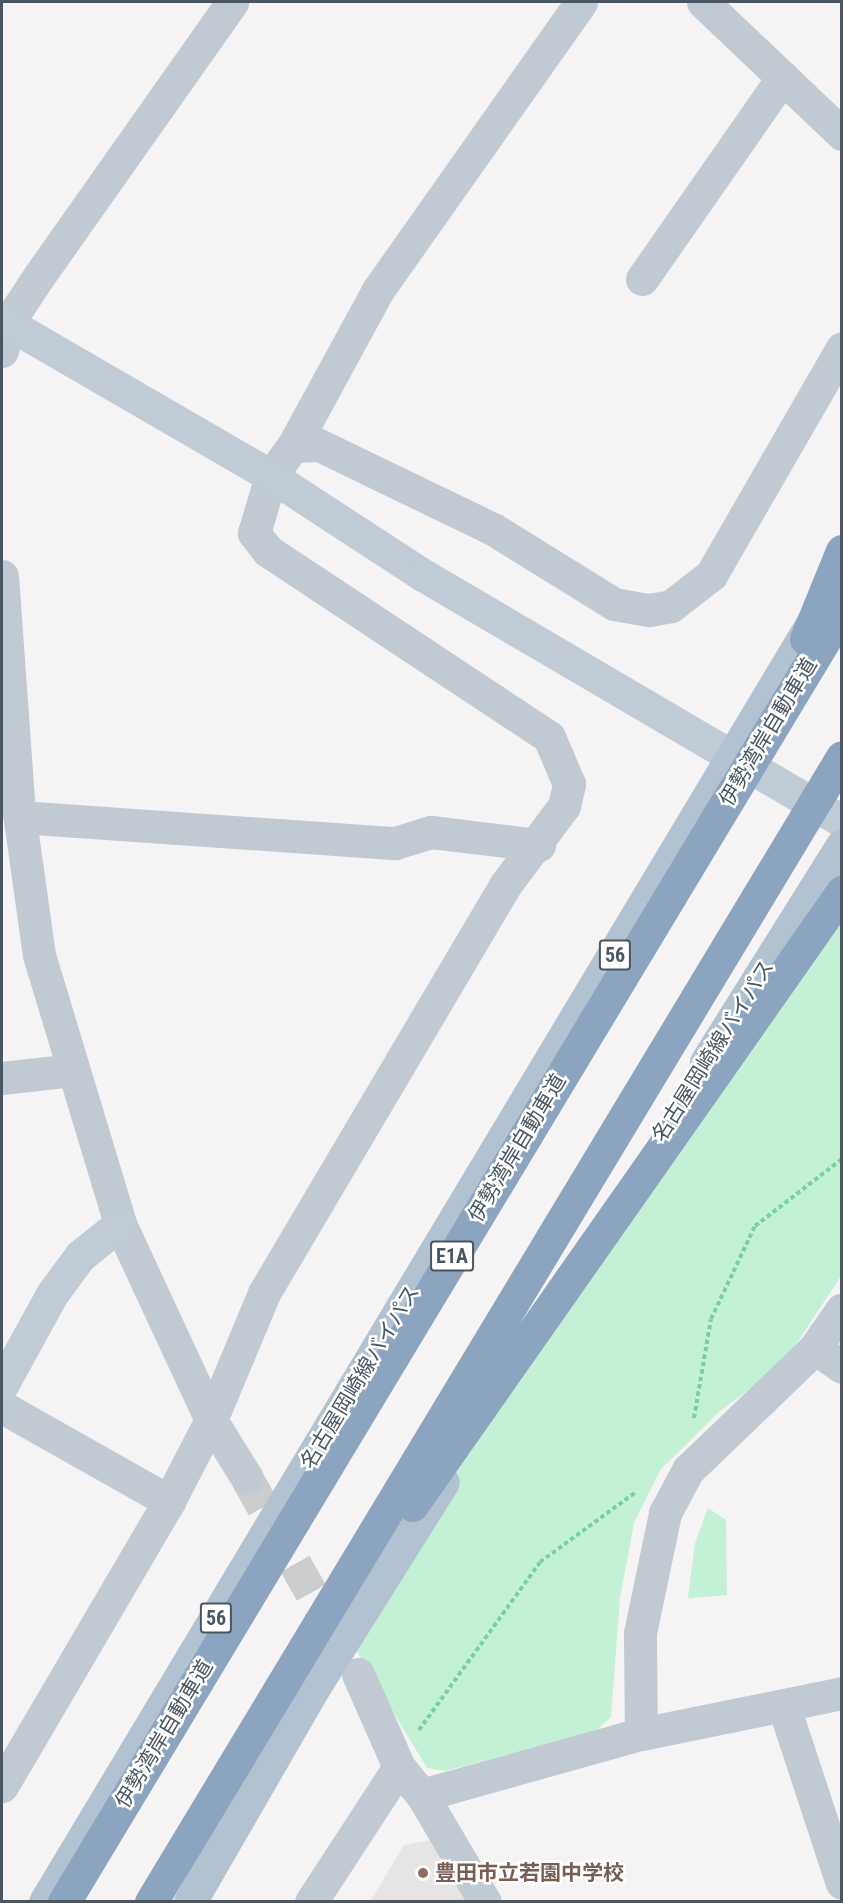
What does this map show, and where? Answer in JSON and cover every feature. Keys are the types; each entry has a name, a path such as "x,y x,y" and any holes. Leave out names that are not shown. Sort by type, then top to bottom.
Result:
{"highway":[{"path":"769,729 842,551"},
{"name":"伊勢湾岸自動車道","path":"63,1902 842,611"},
{"path":"151,1902 239,1752 842,757"},
{"path":"239,1752 842,892"}],"main road":[{"path":"727,752 842,551"},
{"name":"名古屋岡崎線バイパス","path":"45,1902 727,752 842,575"},
{"name":"名古屋岡崎線バイパス","path":"190,1902 313,1689 842,845"}],"street":[{"path":"232,2 4,332 272,476 423,575 842,821"},
{"path":"2,1786 169,1501 211,1420 264,1293 506,884 539,845 564,806 569,784 557,748 549,737 268,551 254,533 272,476 293,446 378,290 581,2"},
{"path":"703,2 842,134"},
{"path":"642,279 783,77"},
{"path":"293,446 319,445 361,462 493,529 614,604 649,610 671,606 711,575 842,348"},
{"path":"2,576 13,812 39,955 120,1224 211,1420 247,1478"},
{"path":"13,812 395,843 431,831 539,845"},
{"path":"2,1078 73,1070"},
{"path":"2,1385 59,1285 81,1256 120,1224"},
{"path":"641,1734 640,1633 665,1514 688,1470 712,1443 815,1348 842,1309"},
{"path":"815,1348 842,1367"},
{"path":"2,1407 169,1501"},
{"path":"358,1674 410,1782 485,1902"},
{"path":"311,1902 410,1782 784,1707 842,1693"},
{"path":"784,1707 842,1883"}],"path":[{"path":"693,1422 711,1319 755,1226 842,1159"},
{"path":"410,1782 411,1741 540,1562 645,1486"}],"shaded area":[{"name":"豊田市立若園中学校","path":"438,1839 474,1902 370,1902 404,1845"}],"green space":[{"path":"841,916 841,1276 783,1364 719,1412 661,1469 634,1523 620,1598 611,1717 593,1733 445,1771 427,1768 340,1624"},
{"path":"708,1508 726,1520 727,1595 688,1598 695,1543"}],"tunnel":[{"path":"247,1478 336,1636"}],"place":[{"name":"豊田市立若園中学校","path":"423,1873"}]}
